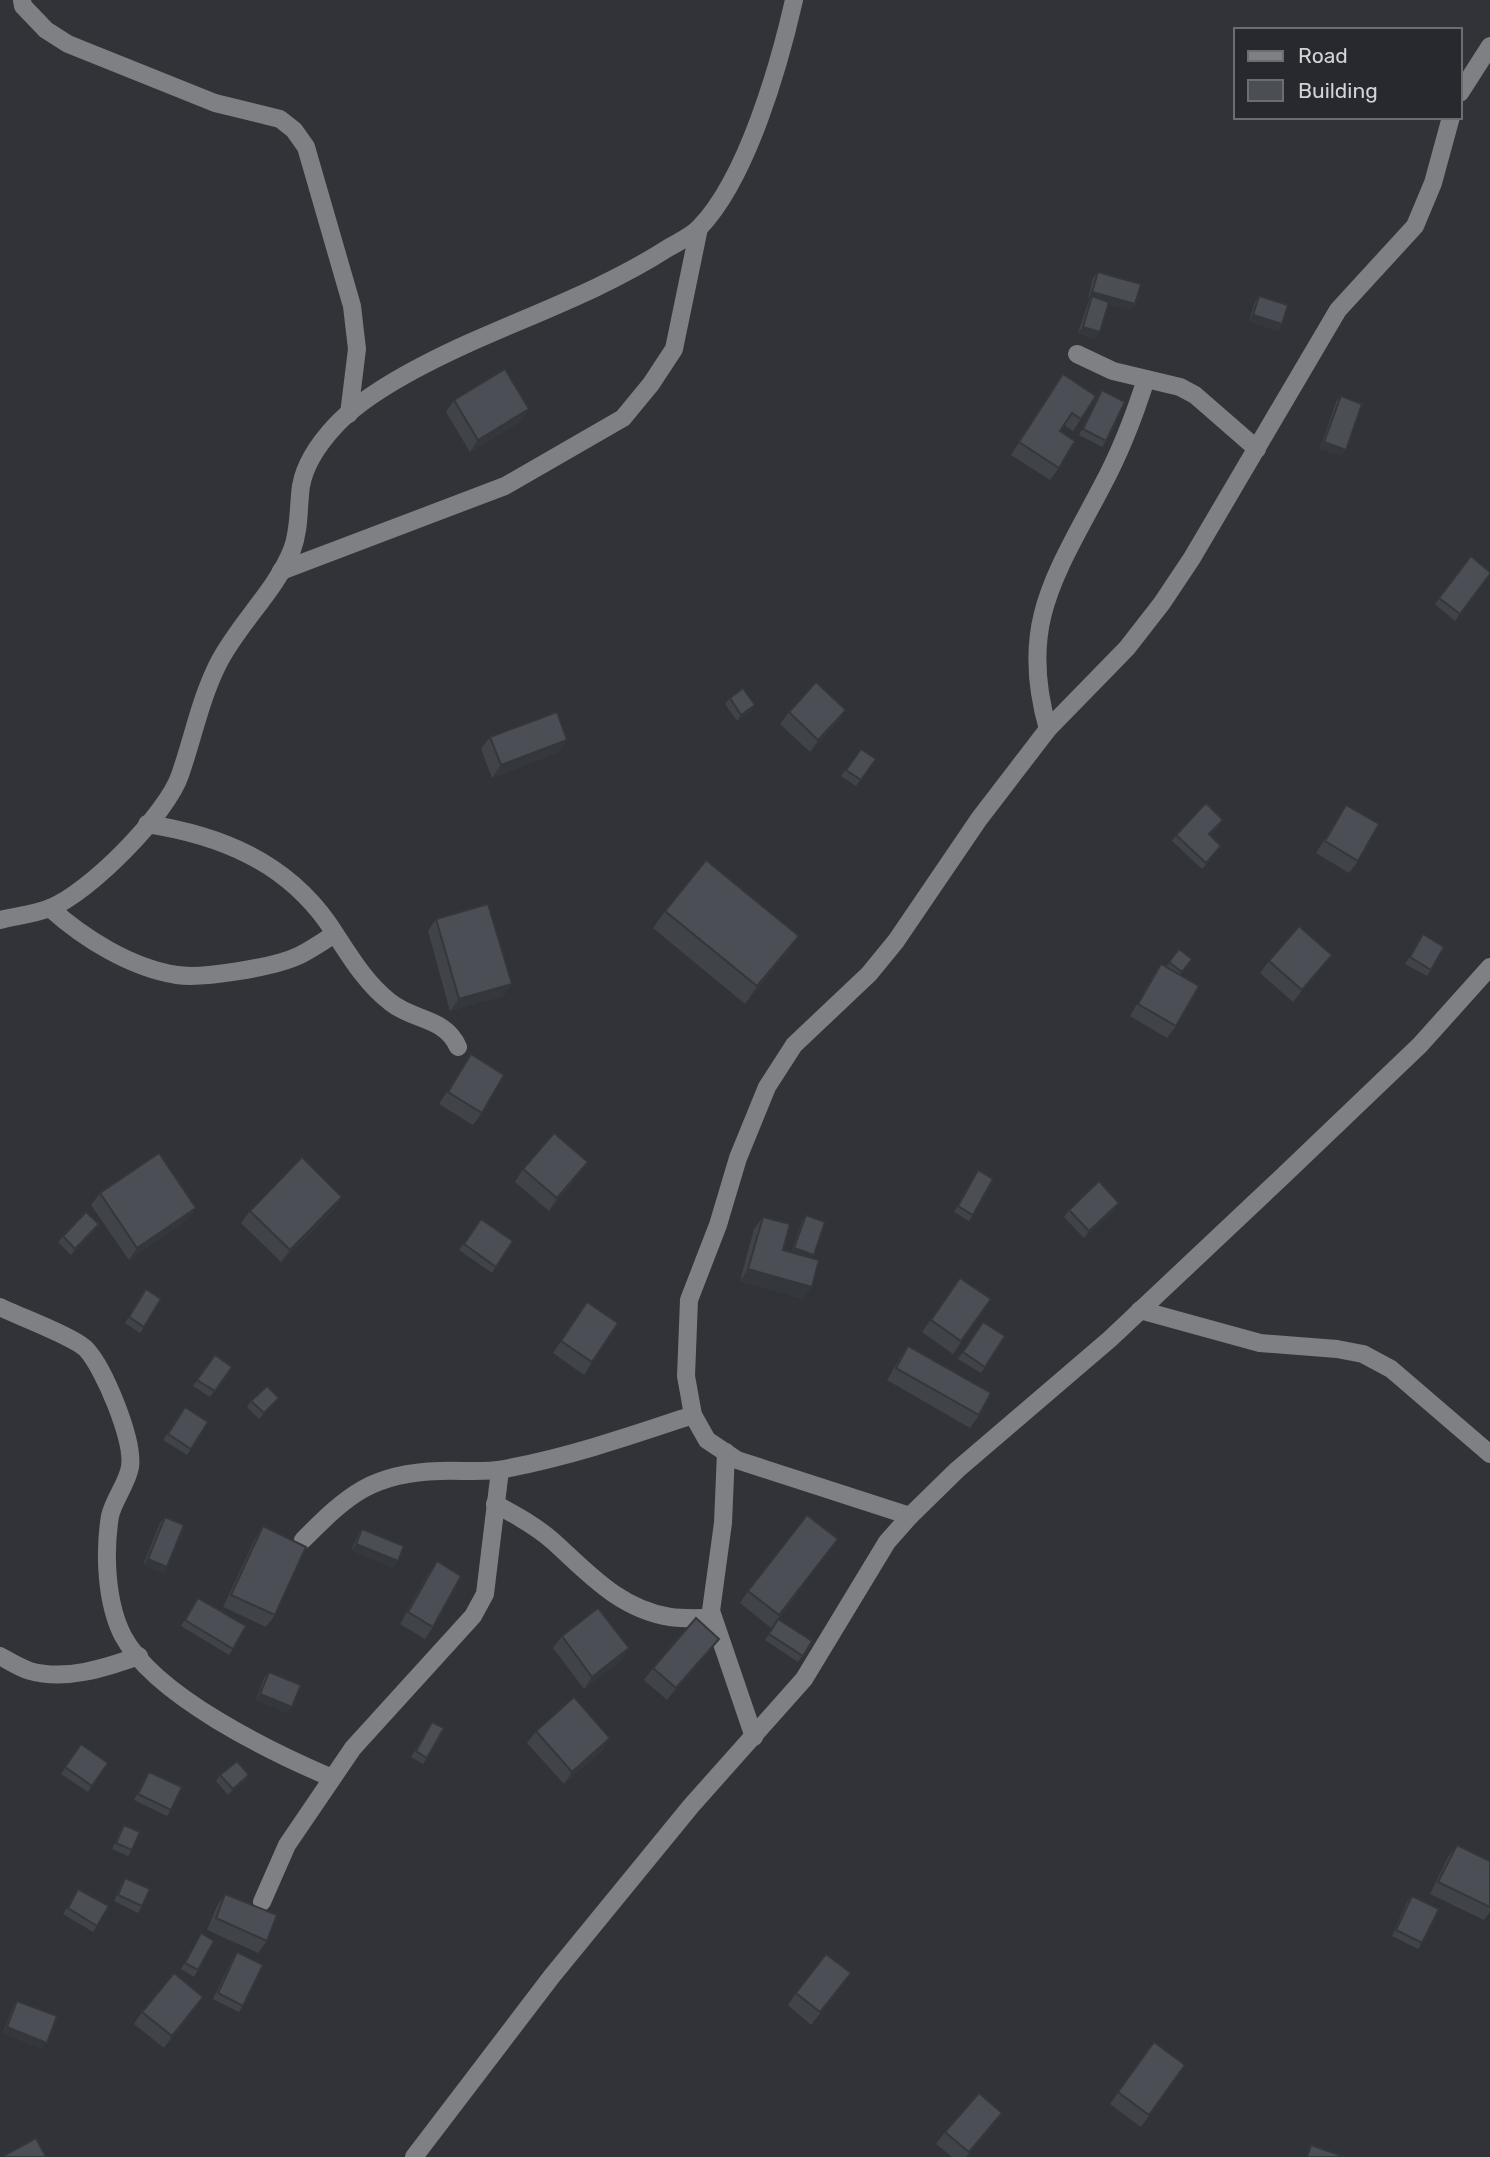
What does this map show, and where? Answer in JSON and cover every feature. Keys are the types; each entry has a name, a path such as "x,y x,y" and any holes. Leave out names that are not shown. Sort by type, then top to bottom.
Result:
{"street":[{"path":"22,0 23,6 46,30 68,44 215,103 280,119 294,130 306,147 352,306 357,349 349,414"},
{"path":"0,920 50,908 72,896 101,874 147,824 180,779 202,700 220,661 281,571 292,549 300,516 301,484 312,455 338,423 411,370 628,274 699,228 722,195 750,140 775,75 794,0"},
{"path":"1462,90 1490,46"},
{"path":"910,1516 737,1460 707,1440 693,1415 686,1376 689,1300 718,1225 738,1158 766,1087 794,1045 869,974 896,941 979,819 1048,729 1127,649 1162,603 1257,449 1338,310 1415,226 1433,183 1450,119"},
{"path":"281,571 505,486 623,418 651,384 674,348 699,228"},
{"path":"1077,354 1113,371 1180,387 1195,395 1257,449"},
{"path":"1048,729 1037,680 1036,643 1050,585 1130,429 1146,379"},
{"path":"147,824 184,830 247,852 281,873 306,896 370,984 391,1004 449,1030 458,1047"},
{"path":"50,908 72,928 118,954 178,975 272,965 298,956 335,934"},
{"path":"414,2157 552,1976 691,1806 804,1679 887,1542 910,1516 957,1470 1140,1310 1420,1045 1490,967"},
{"path":"0,1307 84,1347 99,1366 107,1387 130,1454 130,1468 111,1514 109,1578 114,1615 124,1639 173,1689 213,1716 274,1753 332,1778"},
{"path":"1140,1310 1260,1343 1337,1349 1363,1354 1391,1369 1490,1454"},
{"path":"303,1540 341,1503 393,1475 500,1470 561,1458 693,1415"},
{"path":"726,1452 723,1523 712,1593 713,1618 754,1737"},
{"path":"261,1902 287,1845 332,1778 380,1717 473,1616 485,1594 500,1470"},
{"path":"495,1504 524,1519 554,1543 580,1570 620,1597 667,1616 713,1618"},
{"path":"0,1656 30,1671 63,1674 105,1668 139,1656"}],"building":[{"path":"1098,272 1141,284 1135,304 1092,292"},
{"path":"1092,296 1109,302 1100,332 1083,327"},
{"path":"1259,296 1288,305 1282,324 1253,315"},
{"path":"505,369 529,409 478,440 454,400"},
{"path":"1063,374 1096,396 1081,419 1072,413 1060,431 1075,441 1059,468 1019,442"},
{"path":"1102,390 1125,402 1106,441 1083,429"},
{"path":"1341,396 1362,404 1346,450 1324,442"},
{"path":"1471,556 1490,574 1460,614 1439,598"},
{"path":"816,682 846,710 818,740 789,712"},
{"path":"743,688 755,705 741,715 730,698"},
{"path":"557,712 567,740 501,765 490,737"},
{"path":"861,749 876,759 861,780 846,770"},
{"path":"1206,803 1223,820 1209,834 1221,846 1206,863 1176,835"},
{"path":"1346,805 1379,824 1358,861 1325,841"},
{"path":"706,860 799,936 757,986 665,911"},
{"path":"488,904 512,984 459,999 436,919"},
{"path":"1299,926 1332,955 1302,990 1269,961"},
{"path":"1423,934 1444,947 1431,970 1410,957"},
{"path":"1179,949 1192,959 1182,972 1169,962"},
{"path":"1161,964 1199,986 1176,1026 1138,1004"},
{"path":"471,1054 504,1075 482,1113 448,1092"},
{"path":"554,1133 588,1162 557,1198 523,1169"},
{"path":"159,1153 196,1208 137,1248 100,1193"},
{"path":"302,1157 342,1197 290,1250 250,1211"},
{"path":"978,1170 993,1179 973,1215 958,1206"},
{"path":"1099,1181 1119,1203 1089,1231 1069,1210"},
{"path":"86,1212 99,1224 75,1249 63,1236"},
{"path":"806,1215 825,1222 814,1255 794,1248"},
{"path":"763,1217 790,1224 783,1250 819,1260 812,1287 748,1269"},
{"path":"481,1219 513,1241 496,1267 464,1244"},
{"path":"960,1278 991,1299 961,1341 931,1320"},
{"path":"146,1289 161,1299 144,1327 129,1317"},
{"path":"587,1302 618,1323 592,1362 561,1341"},
{"path":"983,1322 1005,1336 985,1367 963,1352"},
{"path":"908,1346 991,1393 979,1415 896,1368"},
{"path":"215,1355 232,1367 215,1391 197,1380"},
{"path":"267,1386 279,1398 264,1413 251,1401"},
{"path":"185,1407 208,1422 191,1449 168,1434"},
{"path":"807,1515 838,1539 779,1615 748,1591"},
{"path":"165,1517 184,1525 167,1567 148,1559"},
{"path":"263,1526 306,1547 275,1615 231,1595"},
{"path":"362,1529 404,1546 398,1561 356,1544"},
{"path":"437,1561 461,1576 433,1627 408,1612"},
{"path":"198,1598 246,1626 233,1649 185,1620"},
{"path":"598,1608 629,1648 592,1677 562,1636"},
{"path":"696,1618 719,1639 676,1688 653,1668"},
{"path":"778,1619 812,1641 803,1656 769,1634"},
{"path":"269,1672 301,1685 292,1707 260,1694"},
{"path":"574,1697 610,1738 572,1772 536,1731"},
{"path":"432,1722 444,1728 427,1758 416,1751"},
{"path":"81,1744 108,1763 92,1786 65,1767"},
{"path":"237,1761 249,1775 233,1789 220,1775"},
{"path":"149,1772 182,1787 171,1810 138,1794"},
{"path":"124,1825 140,1832 132,1850 116,1843"},
{"path":"1457,1845 1490,1861 1490,1907 1438,1882"},
{"path":"125,1878 150,1889 142,1906 118,1895"},
{"path":"78,1889 109,1906 97,1926 68,1908"},
{"path":"225,1894 277,1915 267,1941 216,1918"},
{"path":"1412,1896 1439,1909 1422,1943 1396,1930"},
{"path":"201,1933 214,1941 198,1970 185,1963"},
{"path":"237,1952 263,1965 243,2006 218,1993"},
{"path":"826,1954 851,1973 820,2012 796,1993"},
{"path":"174,1973 203,1997 172,2036 142,2012"},
{"path":"17,2001 57,2016 47,2043 7,2027"},
{"path":"1154,2042 1185,2065 1149,2115 1118,2092"},
{"path":"979,2093 1002,2113 969,2152 945,2132"},
{"path":"36,2138 46,2157 6,2157 5,2155"},
{"path":"1311,2145 1345,2157 1307,2157"}]}
